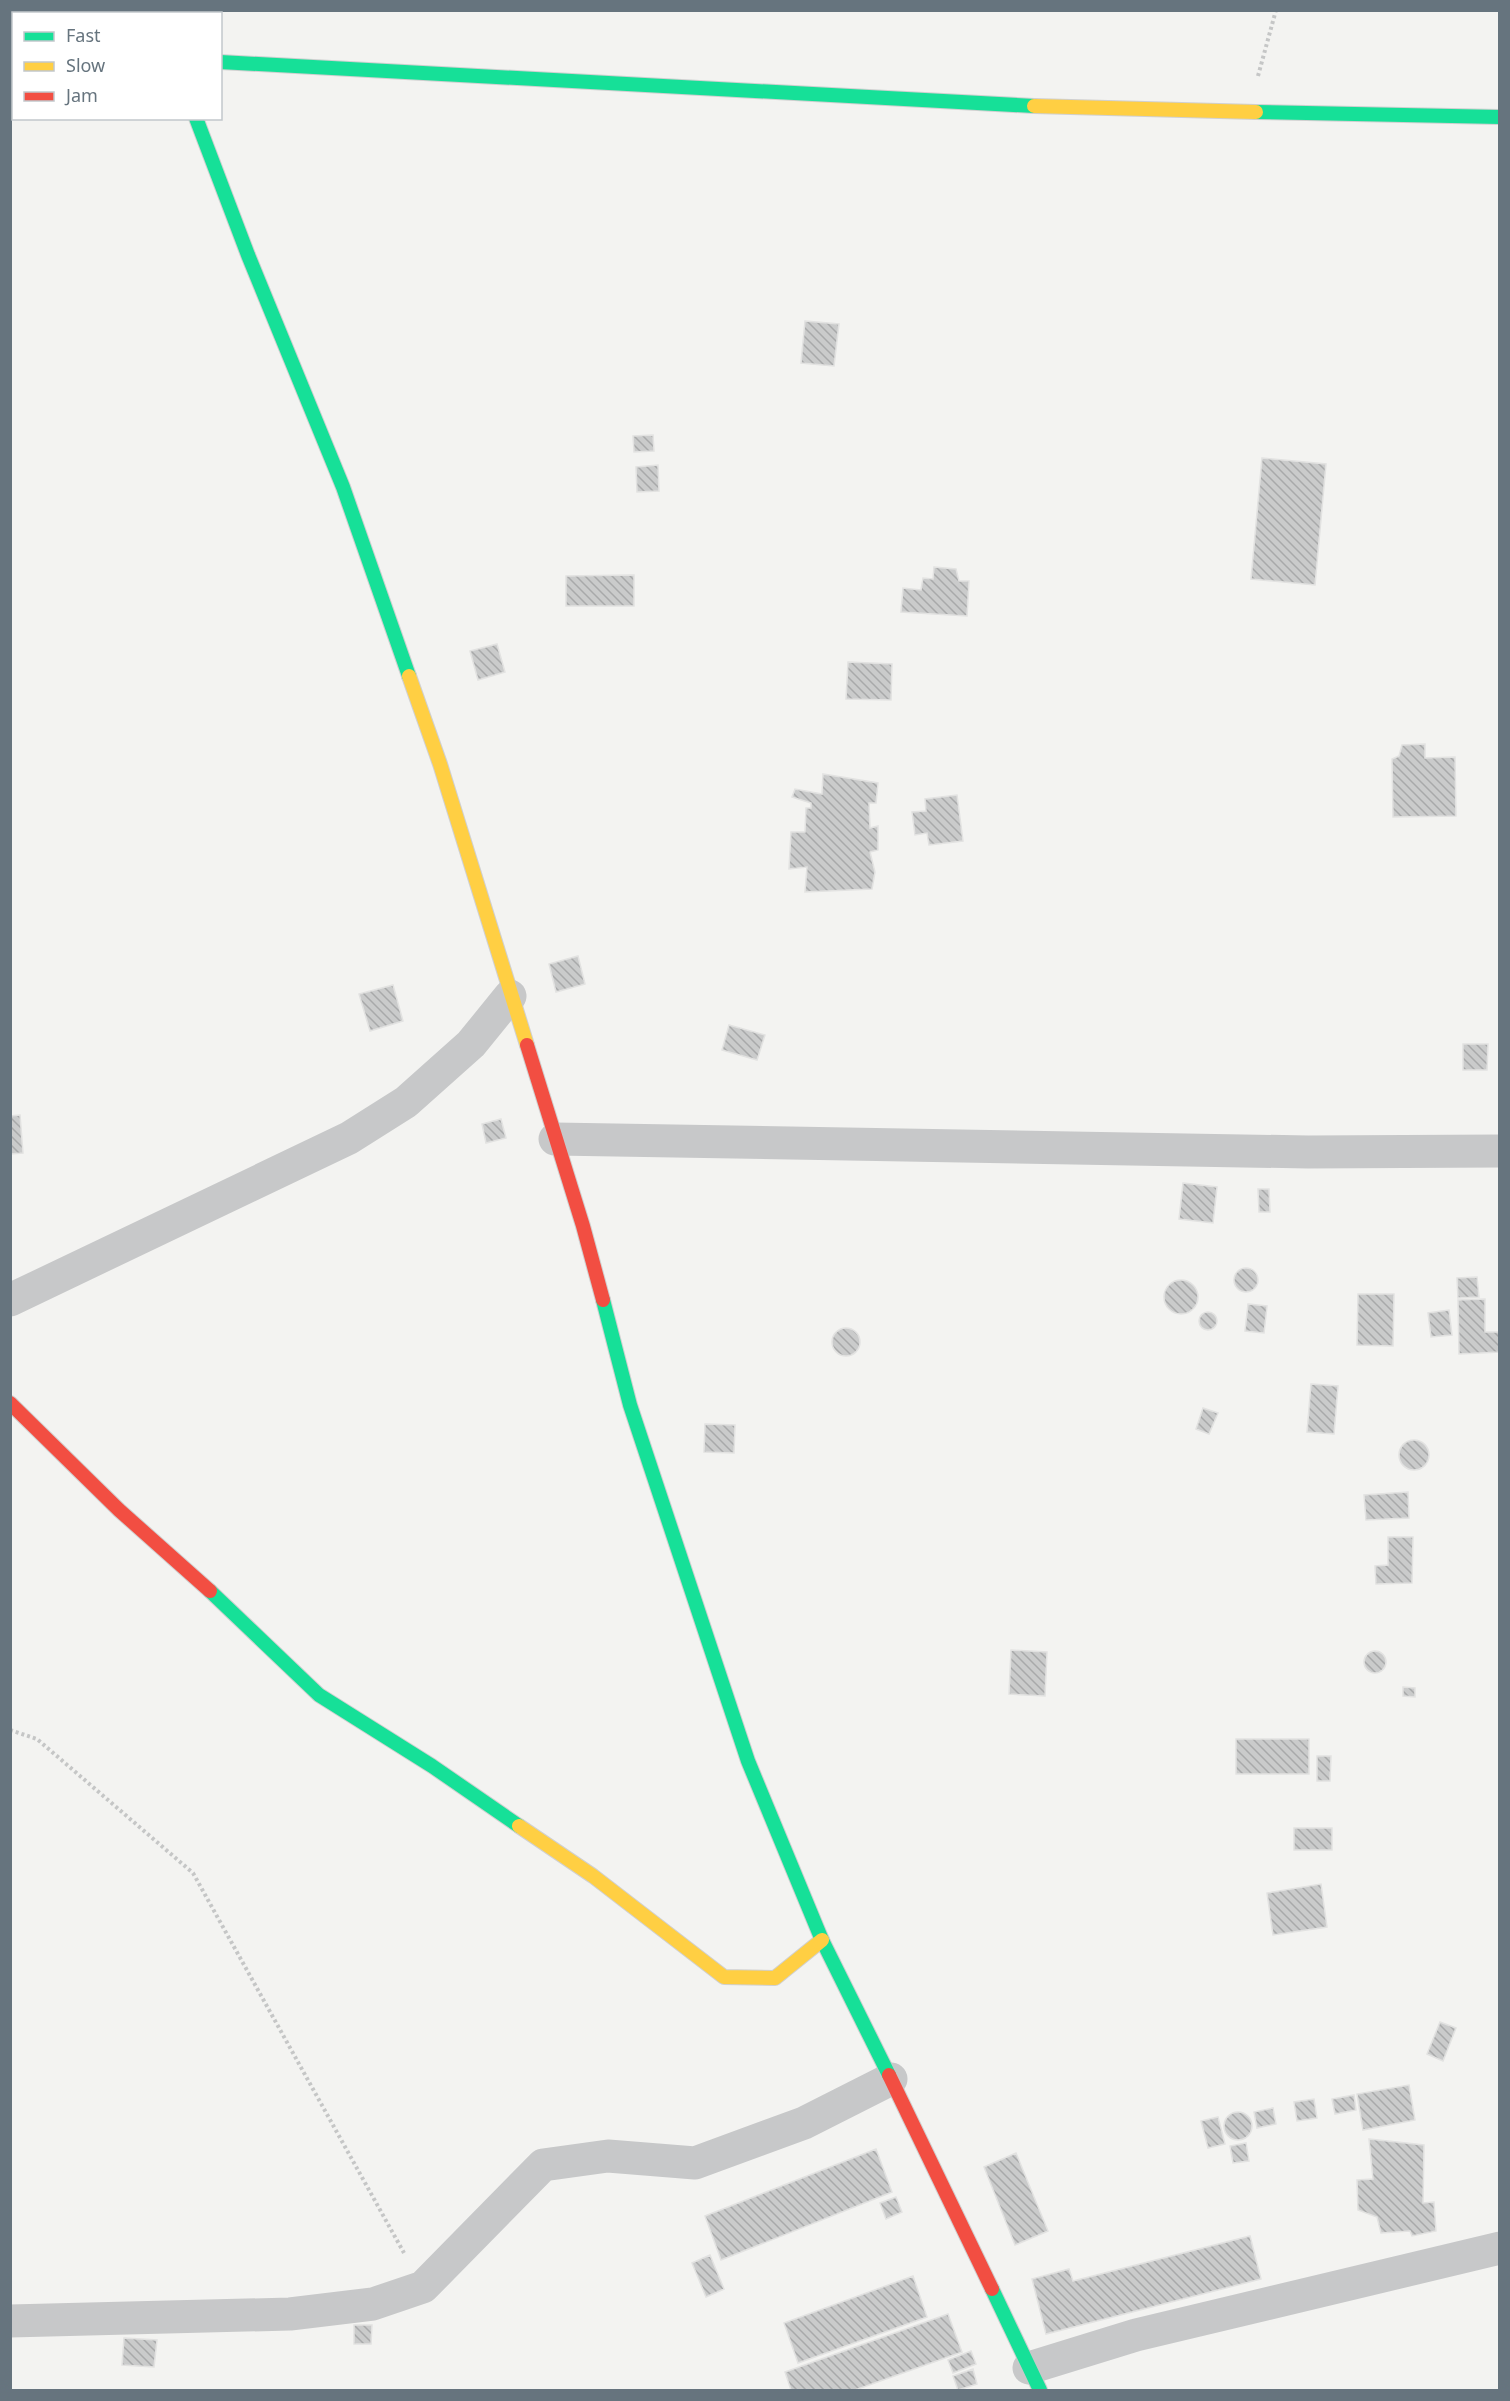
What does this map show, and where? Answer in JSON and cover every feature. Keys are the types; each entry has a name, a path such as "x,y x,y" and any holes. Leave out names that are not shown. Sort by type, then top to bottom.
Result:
{"street":[{"path":"222,62 1044,107 1500,117"},
{"path":"197,120 248,255 343,487 440,764 583,1226 630,1405 744,1750 822,1940 1034,2379 1136,2335 1500,2248"},
{"path":"10,1300 349,1138 406,1102 463,1051 510,996"},
{"path":"555,1139 1308,1152 1500,1151"},
{"path":"10,1403 119,1510 216,1596 319,1695 432,1767 593,1876 724,1977 775,1978 822,1940"},
{"path":"10,2321 290,2314 373,2304 423,2287 543,2165 608,2156 694,2163 804,2122 891,2079"}],"path":[{"path":"1247,111 1276,10"},
{"path":"10,1730 37,1739 193,1873 423,2287"}],"building":[{"path":"805,321 839,324 834,366 801,363"},
{"path":"653,435 654,451 634,452 633,436"},
{"path":"1262,458 1326,464 1315,585 1251,579"},
{"path":"658,465 659,491 637,492 636,467"},
{"path":"934,567 956,569 959,581 969,581 967,616 901,612 903,588 921,590 923,578 933,579"},
{"path":"634,575 634,606 566,606 566,576"},
{"path":"497,644 505,672 478,680 470,651"},
{"path":"848,662 892,664 891,700 846,699"},
{"path":"1425,744 1425,758 1455,757 1456,816 1393,817 1392,759 1399,756 1402,745"},
{"path":"823,774 878,783 876,803 869,803 870,828 878,826 878,850 870,852 875,872 872,889 805,892 807,867 789,869 791,832 805,832 806,808 811,808 811,803 792,797 795,789 822,794"},
{"path":"957,795 963,841 929,845 927,833 915,835 912,812 926,811 925,799"},
{"path":"578,956 585,984 556,992 549,964"},
{"path":"393,985 403,1021 370,1031 359,994"},
{"path":"729,1025 765,1035 757,1060 722,1050"},
{"path":"1463,1044 1488,1044 1487,1070 1463,1070"},
{"path":"20,1115 23,1153 10,1154 10,1116"},
{"path":"501,1119 506,1138 486,1143 482,1124"},
{"path":"1183,1183 1217,1187 1213,1223 1179,1219"},
{"path":"1258,1189 1269,1189 1270,1212 1259,1212"},
{"path":"1246,1268 1255,1271 1258,1280 1255,1289 1246,1292 1237,1289 1234,1280 1237,1271"},
{"path":"1477,1277 1479,1297 1458,1298 1457,1278"},
{"path":"1181,1280 1193,1285 1198,1297 1193,1309 1181,1314 1169,1309 1164,1297 1169,1285"},
{"path":"1358,1294 1394,1294 1393,1346 1357,1345"},
{"path":"1485,1299 1485,1332 1499,1332 1500,1352 1459,1354 1458,1300"},
{"path":"1248,1304 1267,1306 1264,1333 1245,1331"},
{"path":"1449,1310 1452,1335 1431,1337 1428,1313"},
{"path":"1204,1312 1212,1312 1217,1317 1215,1328 1204,1330 1199,1325 1199,1317"},
{"path":"846,1328 856,1332 860,1342 856,1352 846,1356 836,1352 832,1342 836,1332"},
{"path":"1311,1384 1338,1386 1334,1434 1307,1432"},
{"path":"1203,1408 1218,1413 1209,1434 1196,1429"},
{"path":"705,1424 735,1425 734,1453 704,1452"},
{"path":"1414,1440 1420,1441 1428,1449 1428,1461 1420,1469 1414,1470 1408,1469 1400,1461 1399,1455 1400,1449 1408,1441"},
{"path":"1408,1492 1409,1518 1366,1520 1364,1495"},
{"path":"1388,1537 1413,1537 1412,1583 1376,1584 1375,1566 1388,1565"},
{"path":"1011,1650 1047,1652 1045,1696 1009,1694"},
{"path":"1371,1651 1379,1651 1386,1658 1386,1666 1379,1673 1371,1673 1364,1666 1364,1658"},
{"path":"1403,1687 1415,1688 1415,1697 1403,1696"},
{"path":"1236,1739 1309,1739 1309,1774 1236,1774"},
{"path":"1317,1756 1331,1756 1330,1781 1317,1781"},
{"path":"1294,1828 1332,1828 1332,1850 1294,1850"},
{"path":"1321,1884 1327,1927 1273,1935 1267,1893"},
{"path":"1440,2022 1456,2028 1443,2061 1427,2054"},
{"path":"1409,2085 1415,2120 1363,2130 1357,2094"},
{"path":"1354,2095 1356,2110 1335,2114 1332,2099"},
{"path":"1314,2099 1317,2118 1297,2121 1294,2102"},
{"path":"1273,2108 1276,2124 1257,2128 1254,2112"},
{"path":"1238,2112 1248,2116 1252,2126 1248,2136 1238,2140 1228,2136 1224,2126 1228,2116"},
{"path":"1218,2117 1225,2144 1208,2148 1201,2121"},
{"path":"1369,2139 1424,2145 1423,2203 1434,2202 1436,2231 1412,2236 1410,2231 1381,2233 1377,2217 1358,2210 1357,2180 1373,2179"},
{"path":"1246,2143 1249,2161 1233,2163 1230,2146"},
{"path":"876,2149 892,2192 721,2260 705,2216"},
{"path":"1016,2153 1048,2231 1015,2245 984,2167"},
{"path":"896,2197 902,2212 886,2219 880,2203"},
{"path":"1250,2236 1261,2279 1046,2334 1032,2279 1069,2269 1073,2281"},
{"path":"710,2255 724,2289 706,2297 692,2263"},
{"path":"913,2276 927,2317 798,2363 784,2323"},
{"path":"948,2314 962,2352 855,2390 791,2390 785,2372"},
{"path":"354,2325 372,2325 371,2344 354,2344"},
{"path":"124,2338 157,2340 154,2367 122,2365"},
{"path":"971,2351 976,2364 953,2373 948,2360"},
{"path":"973,2369 977,2384 958,2390 953,2376"}],"traffic: fast":[{"path":"222,62 1034,106"},
{"path":"1256,112 1500,117"},
{"path":"197,120 248,255 343,487 409,676"},
{"path":"603,1300 630,1405 748,1761 822,1940 889,2075"},
{"path":"210,1591 319,1695 432,1766 519,1826"},
{"path":"992,2289 1040,2390"}],"traffic: slow":[{"path":"1034,106 1256,112"},
{"path":"409,676 440,764 527,1045"},
{"path":"519,1826 593,1876 724,1977 775,1978 822,1940"}],"traffic: jam":[{"path":"527,1045 583,1226 603,1300"},
{"path":"10,1403 119,1510 210,1591"},
{"path":"889,2075 992,2289"}]}
